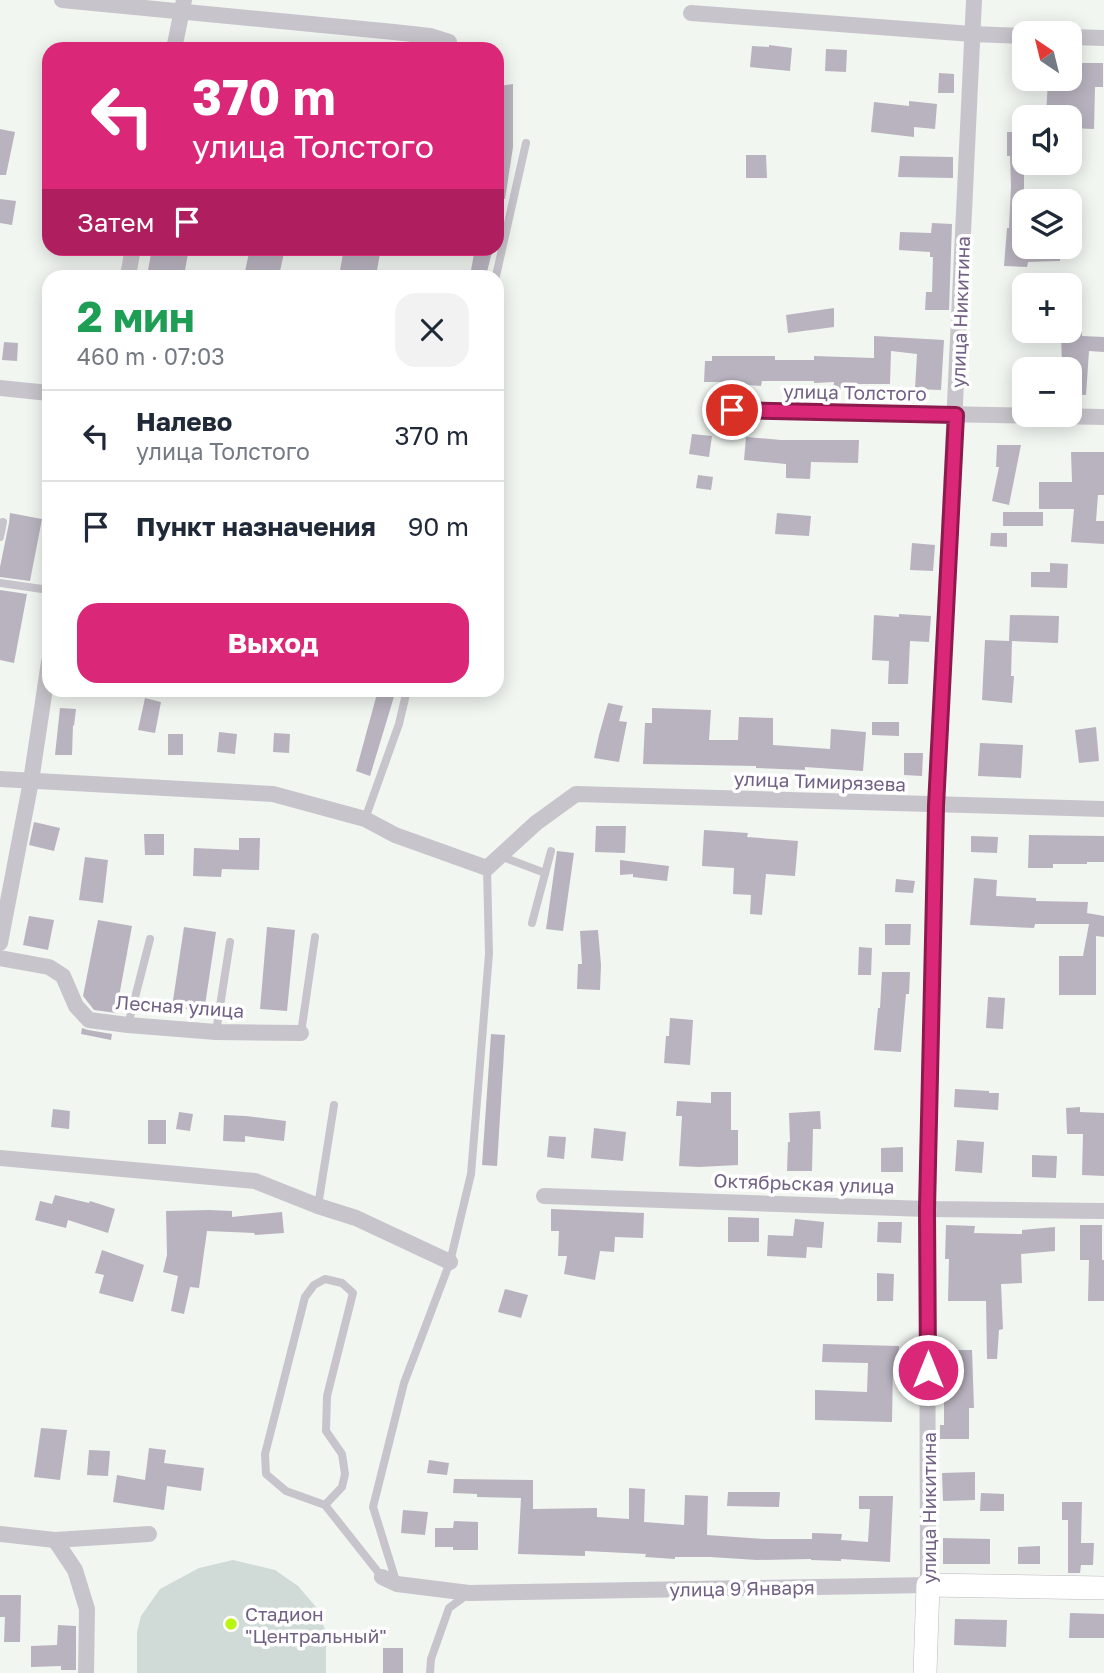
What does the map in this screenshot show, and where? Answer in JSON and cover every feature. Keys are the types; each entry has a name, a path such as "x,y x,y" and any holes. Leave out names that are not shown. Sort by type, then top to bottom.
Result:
{"main road":[{"name":"улица 9 Января","path":"929,1585 1104,1588"},
{"name":"улица Никитина","path":"925,1673 929,1585"}],"street":[{"path":"61,0 183,6 430,36 449,41"},
{"name":"улица Никитина","path":"929,1585 927,1209 936,806 974,0"},
{"path":"175,42 183,6"},
{"path":"691,13 1012,36"},
{"path":"1082,37 1104,38"},
{"path":"0,388 42,392"},
{"name":"улица Толстого","path":"732,410 1104,417"},
{"path":"0,943 44,697"},
{"path":"0,779 273,794 365,819 395,835 486,868 500,856"},
{"name":"улица Тимирязева","path":"500,856 536,823 576,794 1104,810"},
{"name":"Лесная улица","path":"0,958 49,967 63,976 76,1006 89,1020 128,1026 216,1032 301,1033"},
{"path":"0,1158 255,1181 356,1218 450,1262"},
{"name":"Октябрьская улица","path":"544,1196 927,1209 1104,1211"},
{"path":"0,1534 55,1540 149,1534"},
{"path":"55,1540 75,1570 86,1609 86,1673"},
{"name":"улица 9 Января","path":"390,1581 469,1592 929,1585"}],"lane":[{"path":"504,241 526,144"},
{"path":"0,537 2,522"},
{"path":"0,583 42,589"},
{"path":"365,819 399,724 405,697"},
{"path":"532,923 551,851"},
{"path":"500,856 545,873"},
{"path":"390,1581 373,1507 404,1383 450,1262 471,1174 489,954 486,868"},
{"path":"301,1033 316,937"},
{"path":"128,1026 150,939"},
{"path":"216,1032 230,942"},
{"path":"318,1206 334,1105"},
{"path":"325,1505 342,1487 345,1474 342,1454 326,1431 327,1396 354,1293 342,1283 325,1279 314,1285 305,1297 265,1454 266,1474 286,1491 325,1505 390,1581"},
{"path":"430,1673 431,1659 449,1608 469,1592"}],"shaded area":[{"name":"Стадион \"Центральный\"","path":"233,1560 275,1570 298,1586 316,1607 326,1632 326,1673 137,1673 137,1632 141,1616 160,1589 199,1568"}],"building":[{"path":"752,46 792,48 790,71 750,67"},
{"path":"826,49 847,50 846,72 825,71"},
{"path":"1082,63 1103,63 1103,87 1095,87 1094,129 1082,129 1082,105 1047,105 1047,91 1082,91"},
{"path":"939,73 954,74 954,93 938,93"},
{"path":"513,84 513,147 505,199 504,199 504,85"},
{"path":"909,101 937,104 935,129 914,127 914,137 871,132 874,102 909,106"},
{"path":"0,129 15,132 6,175 0,175"},
{"path":"1007,132 1012,132 1012,175 1024,175 1024,189 1012,189 1012,259 1060,261 1028,262 1027,267 1004,266 1011,186 1010,156 1007,156"},
{"path":"746,155 766,155 767,178 746,178"},
{"path":"900,156 953,157 953,178 898,177"},
{"path":"0,199 16,201 12,225 0,223"},
{"path":"932,223 952,224 949,310 925,310 926,292 932,292 933,257 930,257 930,252 899,250 900,232 931,233"},
{"path":"151,256 188,256 185,270 148,270"},
{"path":"248,256 283,256 280,270 245,270"},
{"path":"343,256 380,256 377,270 340,270"},
{"path":"474,256 491,256 488,270 471,270"},
{"path":"834,308 834,327 788,333 786,315"},
{"path":"874,336 944,340 941,390 915,389 917,354 891,351 890,384 855,384 855,389 833,389 834,382 762,381 761,386 704,382 705,361 712,361 712,356 775,356 775,360 814,360 814,356 874,358"},
{"path":"1082,336 1104,337 1104,352 1089,351 1086,395 1082,395 1082,357 1062,357 1061,343 1082,343"},
{"path":"4,342 18,343 17,361 2,360"},
{"path":"692,434 712,436 709,457 689,454"},
{"path":"746,437 859,440 858,463 811,462 810,479 786,478 786,464 744,460"},
{"path":"997,445 1021,445 1009,505 992,501 999,467 996,467"},
{"path":"1071,452 1104,452 1104,495 1098,495 1096,521 1104,521 1104,544 1071,542 1074,509 1039,509 1039,482 1072,482"},
{"path":"698,475 713,477 711,490 696,488"},
{"path":"1003,512 1043,512 1043,526 1003,526"},
{"path":"10,513 42,519 30,581 0,577"},
{"path":"777,513 811,516 809,536 775,534"},
{"path":"991,533 1007,533 1007,547 990,546"},
{"path":"912,543 935,545 933,571 910,570"},
{"path":"1050,563 1068,564 1067,588 1031,587 1031,572 1050,572"},
{"path":"0,590 27,594 14,663 0,660"},
{"path":"899,614 931,616 929,642 910,641 908,684 888,684 889,661 872,660 874,615 899,617"},
{"path":"1010,615 1059,616 1058,643 1012,641 1012,703 982,700 985,640 1009,641"},
{"path":"376,697 394,697 370,776 356,771"},
{"path":"145,698 161,702 155,733 138,730"},
{"path":"608,703 623,706 619,721 627,722 619,762 594,758"},
{"path":"60,708 76,709 72,755 55,755"},
{"path":"652,708 711,710 709,740 738,740 739,717 773,718 773,745 830,749 831,729 866,732 863,771 805,767 805,770 756,766 643,764 645,723 652,723"},
{"path":"872,722 899,722 899,736 872,735"},
{"path":"1096,727 1099,761 1079,763 1075,730"},
{"path":"219,732 237,734 235,754 217,752"},
{"path":"274,733 290,734 289,753 273,752"},
{"path":"168,734 183,734 183,755 168,755"},
{"path":"980,743 1023,745 1021,778 978,776"},
{"path":"904,753 923,753 922,776 904,775"},
{"path":"34,822 60,828 54,851 29,845"},
{"path":"596,826 626,826 625,853 595,852"},
{"path":"704,830 748,833 747,837 798,841 795,876 766,874 762,915 750,914 751,895 733,894 734,868 702,866"},
{"path":"144,834 164,834 164,855 145,855"},
{"path":"1029,835 1104,836 1104,862 1028,868"},
{"path":"971,836 998,837 997,853 971,852"},
{"path":"239,838 260,838 259,870 222,869 221,877 193,876 194,848 239,850"},
{"path":"557,851 574,853 563,931 546,929"},
{"path":"85,857 108,860 103,903 79,900"},
{"path":"620,860 669,866 667,881 633,877 633,874 620,875"},
{"path":"974,878 997,880 996,896 1036,898 1036,901 1088,902 1087,913 1104,916 1104,937 1096,936 1096,995 1059,995 1059,956 1083,956 1089,924 1035,924 1034,928 970,925"},
{"path":"896,879 915,881 913,893 895,892"},
{"path":"29,916 54,920 48,950 23,945"},
{"path":"98,920 132,926 116,1013 94,1010 83,996"},
{"path":"885,924 911,924 910,945 885,945"},
{"path":"184,927 216,932 204,1012 172,1007"},
{"path":"267,927 295,930 287,1011 260,1009"},
{"path":"598,930 600,990 577,989 578,964 582,964 580,931"},
{"path":"859,947 872,948 871,975 858,975"},
{"path":"882,972 910,972 901,1052 874,1050"},
{"path":"988,997 1005,998 1003,1029 986,1028"},
{"path":"670,1018 693,1020 690,1065 664,1063"},
{"path":"82,1028 112,1034 111,1040 81,1034"},
{"path":"491,1034 505,1035 497,1166 482,1165"},
{"path":"955,1089 999,1093 998,1110 954,1107"},
{"path":"711,1092 731,1092 731,1130 738,1130 738,1165 679,1166 682,1116 676,1116 677,1101 711,1103"},
{"path":"1080,1107 1080,1112 1104,1113 1104,1176 1082,1175 1083,1134 1067,1134 1066,1108"},
{"path":"53,1109 70,1111 69,1129 51,1127"},
{"path":"820,1111 821,1129 813,1129 812,1171 787,1171 789,1113"},
{"path":"179,1112 193,1114 190,1131 176,1129"},
{"path":"224,1115 286,1121 284,1141 245,1136 245,1142 223,1141"},
{"path":"148,1120 166,1120 166,1144 148,1144"},
{"path":"594,1128 626,1132 623,1161 591,1158"},
{"path":"549,1136 566,1137 564,1159 547,1157"},
{"path":"957,1140 984,1142 982,1173 955,1171"},
{"path":"903,1147 903,1172 881,1172 881,1148"},
{"path":"1032,1155 1057,1156 1056,1178 1032,1177"},
{"path":"55,1195 89,1203 90,1201 115,1209 108,1233 68,1220 66,1228 35,1220 40,1201 52,1204"},
{"path":"551,1209 644,1213 643,1238 615,1237 614,1252 600,1251 595,1280 564,1274 567,1256 558,1256 559,1231 551,1231"},
{"path":"166,1211 232,1211 232,1217 282,1212 284,1233 255,1235 207,1231 199,1288 190,1287 184,1314 171,1311 178,1276 163,1272 167,1255"},
{"path":"728,1217 759,1218 759,1242 728,1242"},
{"path":"795,1219 824,1222 822,1248 807,1247 806,1258 767,1256 768,1235 793,1236"},
{"path":"878,1222 902,1222 901,1243 877,1242"},
{"path":"946,1225 975,1226 974,1233 1022,1234 1022,1230 1055,1227 1055,1251 1021,1254 1022,1283 1001,1284 1003,1329 999,1330 997,1359 987,1359 986,1301 948,1301 949,1259 945,1259"},
{"path":"1080,1225 1102,1225 1104,1301 1088,1301 1089,1260 1080,1260"},
{"path":"102,1250 144,1265 133,1302 99,1293 104,1275 95,1273"},
{"path":"877,1273 894,1274 893,1301 877,1301"},
{"path":"505,1289 528,1295 521,1318 498,1312"},
{"path":"823,1344 899,1346 898,1367 893,1367 892,1422 815,1420 815,1390 867,1392 868,1363 822,1362"},
{"path":"945,1350 972,1350 974,1408 969,1408 969,1439 940,1439 946,1395"},
{"path":"41,1428 67,1430 60,1480 34,1477"},
{"path":"149,1448 166,1450 164,1463 204,1468 201,1491 167,1486 164,1510 113,1502 117,1475 145,1480"},
{"path":"89,1450 110,1451 108,1476 87,1475"},
{"path":"429,1460 449,1463 447,1475 427,1473"},
{"path":"975,1472 975,1500 943,1501 942,1473"},
{"path":"454,1479 533,1480 533,1509 597,1508 597,1517 629,1519 629,1488 645,1489 644,1522 684,1525 685,1495 708,1496 707,1535 765,1539 812,1539 812,1533 842,1534 841,1540 868,1542 870,1509 859,1509 859,1496 893,1496 890,1562 710,1557 675,1559 645,1557 646,1554 585,1551 585,1556 518,1554 521,1498 477,1497 477,1494 453,1493"},
{"path":"728,1492 780,1492 779,1507 727,1506"},
{"path":"981,1493 1004,1494 1004,1511 980,1511"},
{"path":"1062,1502 1082,1502 1081,1543 1094,1543 1093,1565 1081,1565 1080,1573 1068,1573 1068,1520 1062,1520"},
{"path":"403,1510 428,1512 425,1535 401,1533"},
{"path":"454,1521 478,1522 478,1550 435,1547 435,1528 453,1528"},
{"path":"943,1538 990,1539 990,1564 943,1564"},
{"path":"1040,1546 1040,1564 1018,1564 1018,1547"},
{"path":"0,1595 21,1595 20,1642 4,1642 5,1617 0,1617"},
{"path":"1070,1613 1104,1614 1104,1638 1069,1638"},
{"path":"955,1619 1007,1620 1006,1647 954,1645"},
{"path":"58,1625 76,1626 76,1670 61,1670 61,1666 31,1667 31,1646 57,1645"},
{"path":"383,1648 403,1648 403,1673 383,1673"}],"place":[{"name":"Стадион \"Центральный\"","path":"231,1624"}],"route":[{"path":"732,410 956,415 936,806 927,1209 928,1370"}]}
